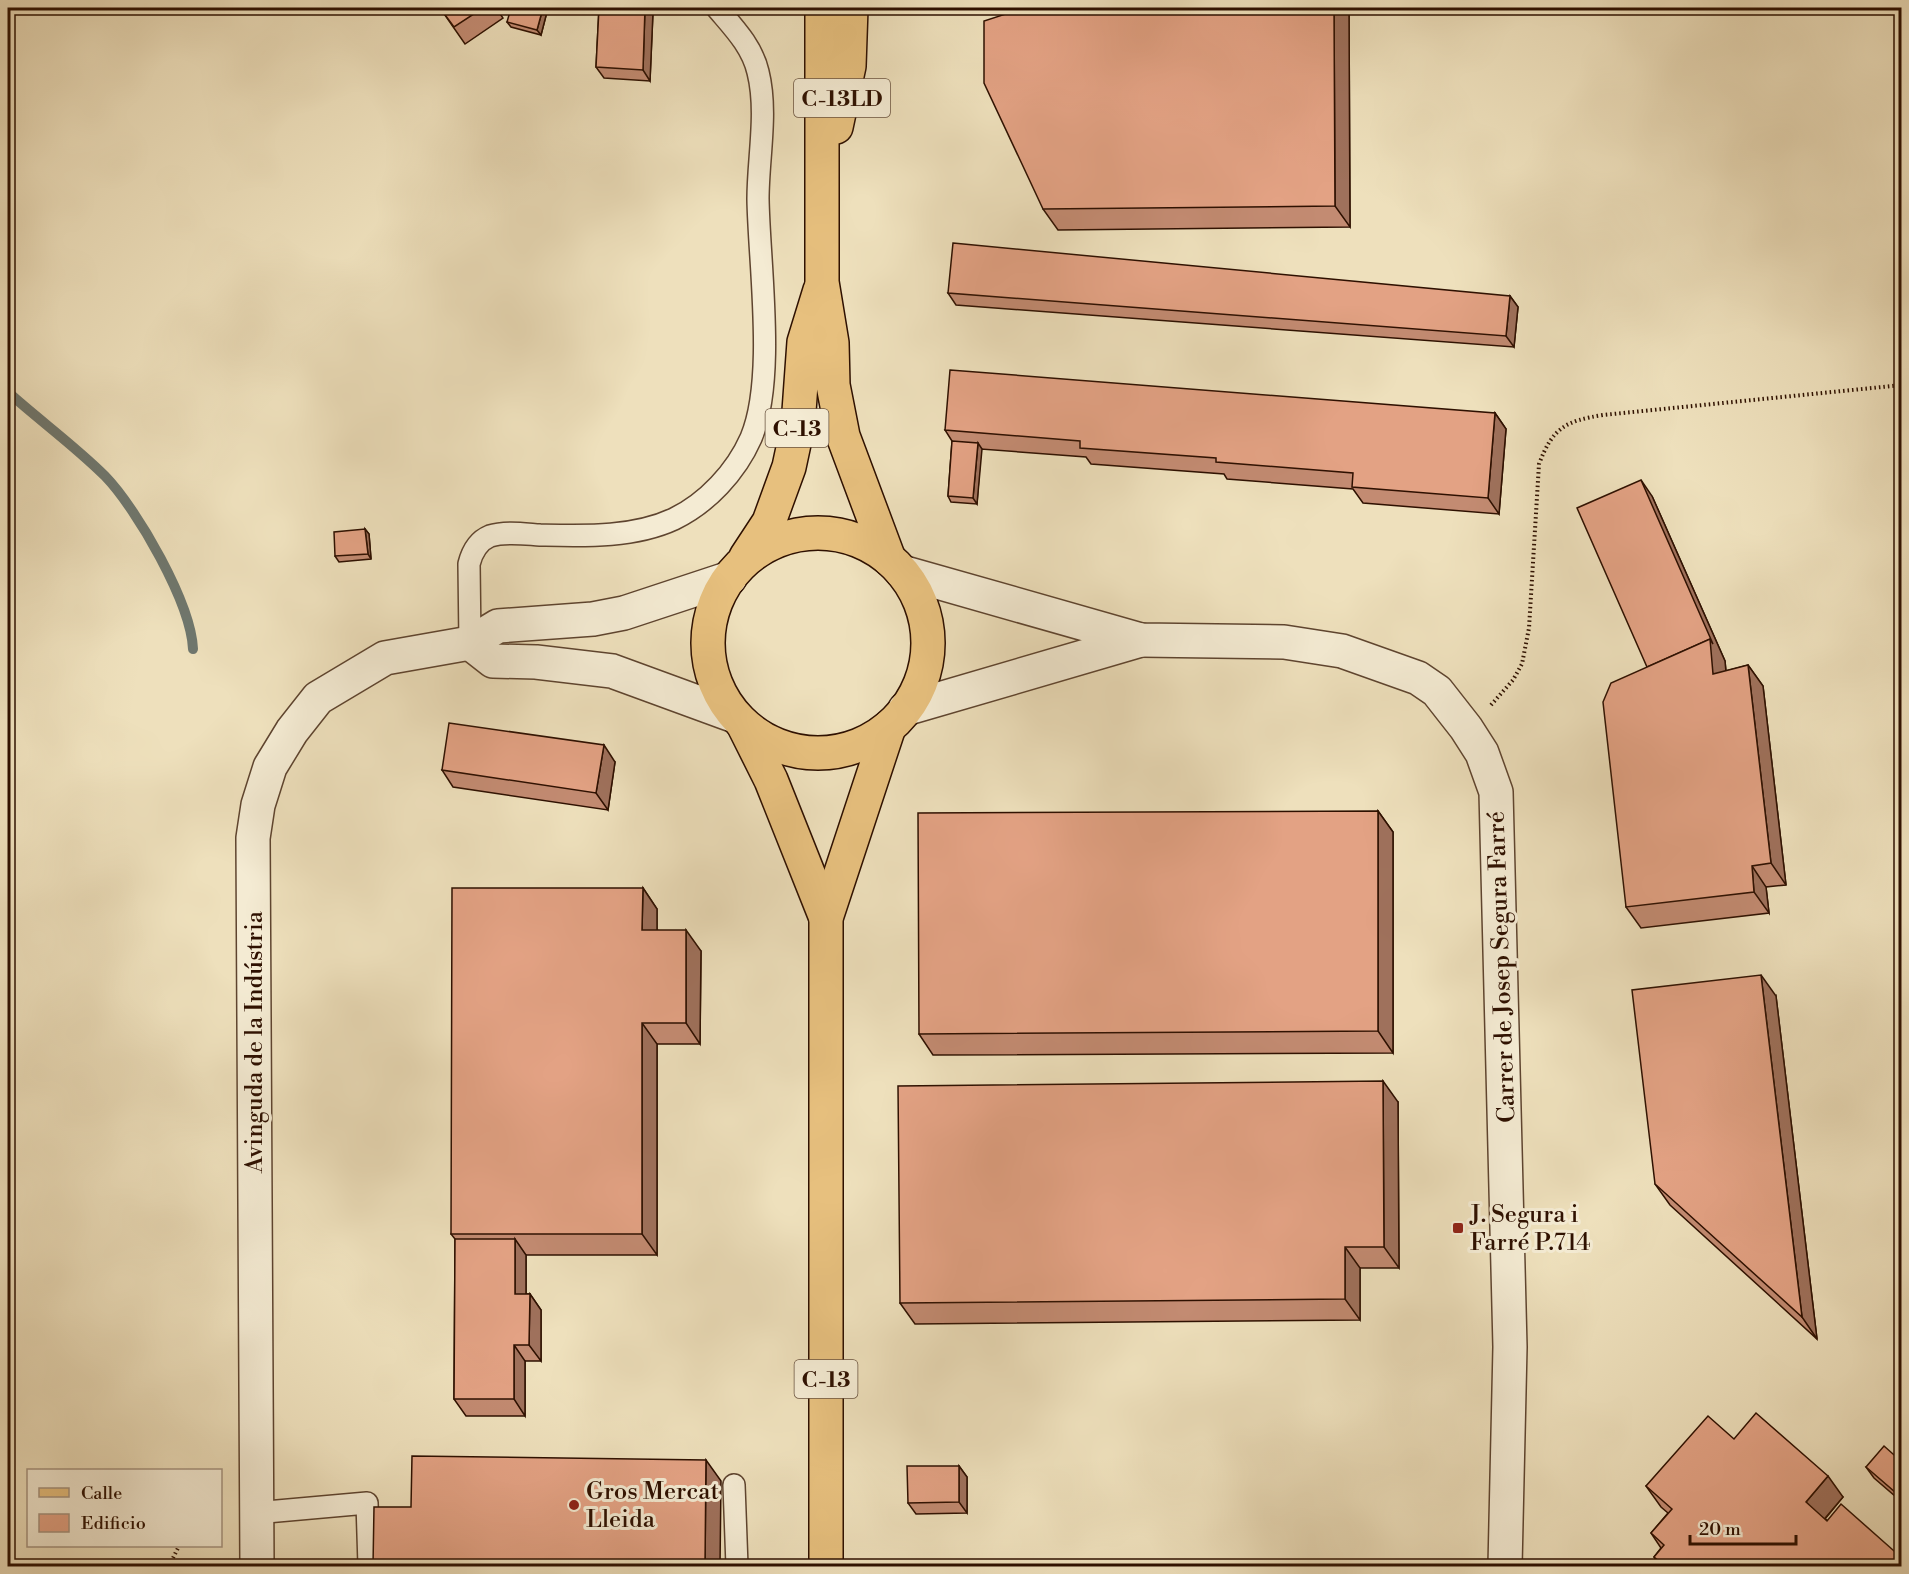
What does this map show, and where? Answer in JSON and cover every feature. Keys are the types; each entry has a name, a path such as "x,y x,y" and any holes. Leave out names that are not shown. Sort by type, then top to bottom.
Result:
{"main road":[{"name":"C-13","path":"822,8 822,282 832,343 836,410 850,460 896,565 916,592 925,615 928,640 926,664 918,688 897,718 826,918 826,1566"},
{"name":"C-13LD","path":"823,188 849,66 851,8"},
{"name":"C-13","path":"822,282 804,342 798,425 789,467 769,522 736,571 713,613 708,633 709,662 719,691 739,720 771,780 826,918"},
{"name":"C-13","path":"736,571 760,550 781,540 814,534 849,537 870,546 896,565"},
{"name":"C-13","path":"739,720 769,742 799,751 831,753 862,744 897,718"}],"street":[{"name":"Carrer de Josep Segura Farré","path":"896,565 1141,640 1284,642 1342,651 1418,678 1437,691 1482,753 1496,792 1510,1347 1505,1566"},
{"name":"Avinguda de la Indústria","path":"257,1566 253,838 258,805 270,767 292,731 318,699 385,658 470,643 498,626 593,619 624,613 736,571"},
{"name":"Carrer de Josep Segura Farré","path":"897,718 1141,640"},
{"path":"470,643 493,661 536,662 612,671 739,720"}],"lane":[{"path":"470,643 469,564 472,552 480,543 490,536 504,534 578,535 632,531 673,519 706,498 720,485 751,438 760,399 763,346 758,199 761,123 759,75 748,48 717,8"},
{"path":"734,1485 737,1566"},
{"path":"255,1513 367,1503 369,1566"}],"path":[{"path":"1466,728 1499,697 1522,664 1529,628 1539,464 1545,448 1563,426 1576,419 1603,415 1902,385"},
{"path":"169,1566 178,1547"}],"building":[{"path":"440,8 483,8 454,27"},
{"path":"511,8 543,8 537,30 507,22"},
{"path":"599,8 645,8 643,70 596,67"},
{"path":"1024,8 1334,8 1335,206 1043,209 984,83 984,21"},
{"path":"953,243 1510,296 1506,336 948,293"},
{"path":"950,370 1495,413 1488,498 1352,487 1353,473 1216,462 1216,458 1080,448 1080,441 945,430"},
{"path":"952,441 978,443 973,498 948,496"},
{"path":"1641,480 1713,644 1710,639 1647,667 1577,508"},
{"path":"365,529 368,554 335,556 334,532"},
{"path":"1710,639 1713,674 1748,665 1771,863 1752,866 1754,892 1626,907 1603,702 1611,683"},
{"path":"449,723 604,745 596,793 442,770"},
{"path":"1378,811 1378,1031 919,1034 918,813"},
{"path":"452,888 643,888 642,930 686,930 686,1023 642,1023 642,1234 451,1234"},
{"path":"1761,975 1802,1317 1655,1184 1632,990"},
{"path":"1383,1081 1384,1247 1345,1247 1345,1299 900,1303 898,1086"},
{"path":"455,1239 515,1239 515,1294 530,1294 529,1345 514,1345 514,1399 454,1399"},
{"path":"1756,1413 1828,1476 1806,1502 1827,1521 1841,1504 1902,1558 1902,1566 1665,1566 1654,1557 1664,1545 1651,1533 1672,1509 1646,1486 1708,1416 1734,1439"},
{"path":"1884,1446 1902,1462 1902,1498 1866,1467"},
{"name":"Gros Mercat Lleida","path":"412,1456 706,1460 705,1566 373,1566 374,1507 411,1507"},
{"path":"907,1466 959,1466 959,1502 908,1503"}],"waterway":[{"path":"8,392 105,476 132,510 173,583 190,630 193,649"}],"place":[{"name":"J. Segura i Farré P.714","path":"1458,1228"},
{"name":"Gros Mercat Lleida","path":"574,1505"}]}
